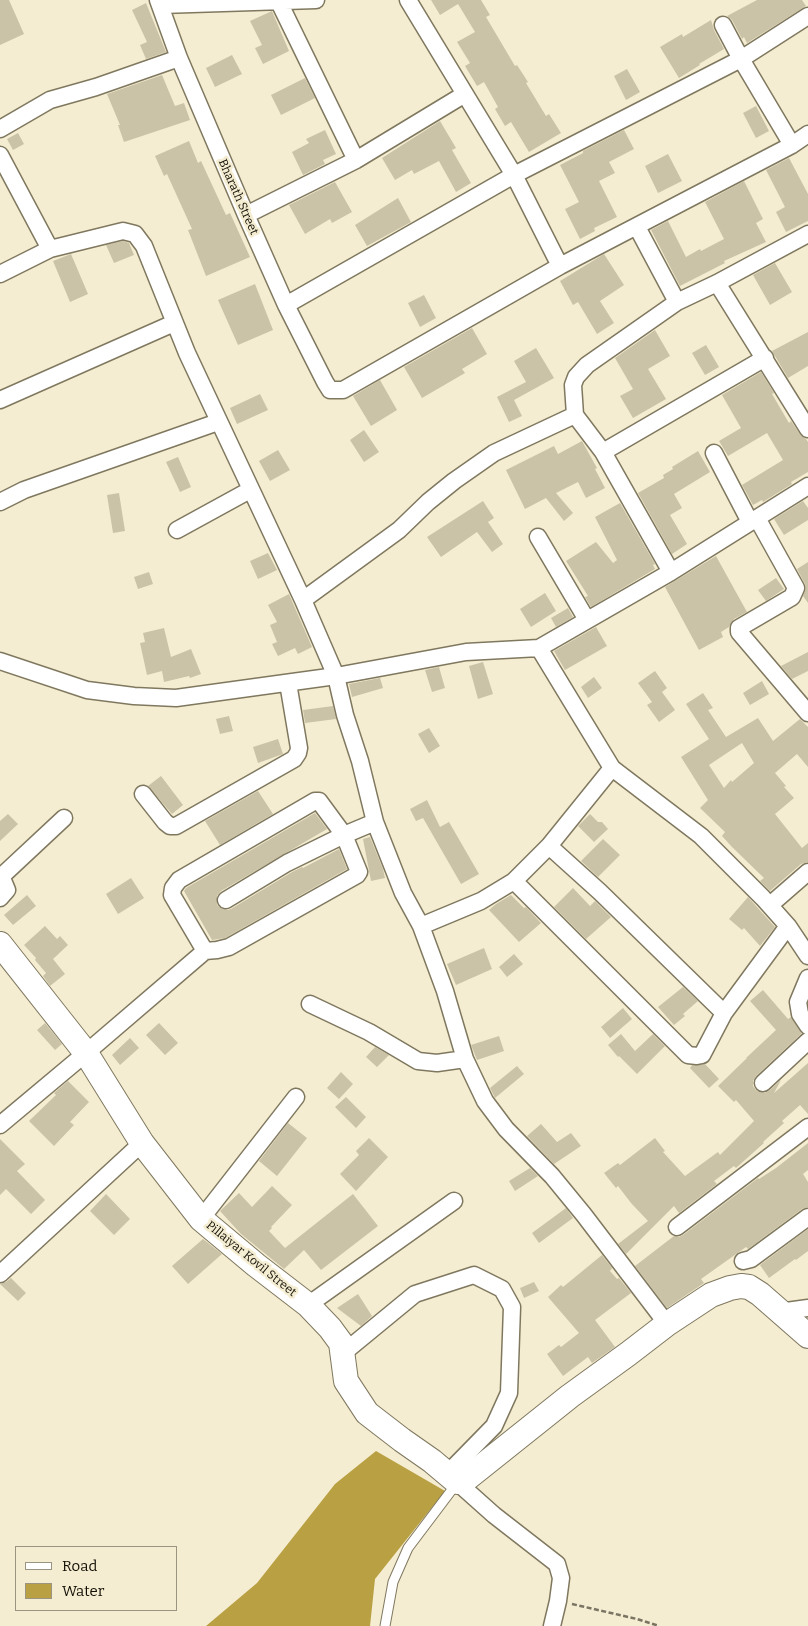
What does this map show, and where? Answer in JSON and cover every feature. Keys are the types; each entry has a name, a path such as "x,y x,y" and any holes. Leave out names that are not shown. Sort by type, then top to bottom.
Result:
{"street":[{"path":"160,3 316,0"},
{"path":"408,0 514,175 560,266 792,145 808,134"},
{"path":"279,2 356,160"},
{"name":"Bharath Street","path":"160,3 178,58 246,215 286,305 330,390 343,390 560,266"},
{"path":"286,305 514,175 741,59 808,16"},
{"path":"723,25 792,145"},
{"path":"0,129 50,100 178,58"},
{"path":"246,215 356,160 465,94"},
{"path":"0,155 50,249"},
{"path":"636,227 677,302"},
{"path":"0,274 50,249 123,231 135,234 144,246 174,323 218,422 336,676 375,822 403,893 421,926 445,991 465,1059 485,1101 506,1129 552,1176 584,1215 667,1324"},
{"path":"671,572 603,452 575,415 573,385 576,377 587,365 677,302 717,283 808,234"},
{"path":"717,283 808,429"},
{"path":"0,400 174,323"},
{"path":"603,452 765,358"},
{"path":"302,600 399,530 428,502 494,453 575,415"},
{"path":"0,502 24,490 218,422"},
{"path":"714,454 796,588 792,597 739,628 739,632 808,713"},
{"path":"0,661 87,690 134,696 176,698 336,676 466,652 539,648 671,572 808,486"},
{"path":"176,530 250,490"},
{"path":"538,537 587,620"},
{"path":"539,648 612,768 701,836 770,905 788,926 808,956"},
{"path":"143,794 165,822 170,826 176,826 294,759 299,748 288,683"},
{"path":"421,926 481,901 514,881 549,846 612,768"},
{"path":"0,1125 205,951 229,947 355,878 359,872 344,835 317,800 179,880 173,888 172,895 205,951"},
{"path":"0,898 7,890 2,878 3,875 64,818"},
{"path":"226,900 287,863 375,822"},
{"path":"549,846 600,892 724,1013"},
{"path":"770,905 808,872"},
{"path":"514,881 688,1055 702,1055 724,1013 788,926"},
{"name":"Pillaiyar Kovil Street","path":"2,951 86,1053 142,1143 201,1219 308,1305 330,1328 341,1343 346,1381 367,1413 432,1460 452,1478"},
{"path":"808,978 798,1002 800,1014 808,1026"},
{"path":"310,1004 368,1032 418,1061 437,1063 465,1059"},
{"path":"763,1083 808,1041"},
{"path":"201,1219 296,1097"},
{"path":"677,1227 808,1127"},
{"path":"0,1274 142,1143"},
{"path":"308,1305 454,1201"},
{"path":"743,1261 751,1259 808,1217"},
{"path":"342,1354 415,1294 474,1275 502,1289 512,1306 509,1393 494,1426 452,1478"},
{"path":"452,1478 466,1479 570,1396 667,1324 712,1295 730,1288 749,1287 760,1294 808,1336"},
{"path":"779,1312 808,1308"},
{"path":"452,1478 494,1516 557,1564 560,1578 558,1601 552,1626"}],"lane":[{"path":"386,1626 392,1582 408,1548 452,1478"}],"path":[{"path":"558,1601 659,1626"}],"water":[{"path":"376,1451 445,1491 375,1579 370,1626 206,1626 257,1583 335,1484"}],"building":[{"path":"0,0 9,0 24,34 0,45"},
{"path":"431,0 481,0 490,15 486,17 515,66 517,65 528,82 526,83 546,116 549,114 561,133 529,152 511,122 505,126 495,109 498,107 484,82 477,86 465,66 470,63 457,42 475,32 458,4 440,15"},
{"path":"757,0 802,0 806,6 747,43 744,37 742,39 732,20 727,16"},
{"path":"146,3 166,52 146,59 140,45 147,42 132,10"},
{"path":"272,11 289,51 263,64 255,48 262,45 250,21"},
{"path":"711,20 724,49 679,78 660,47 682,34 683,37"},
{"path":"232,55 242,74 215,87 206,68"},
{"path":"627,69 640,92 626,100 614,76"},
{"path":"162,75 175,106 184,103 190,120 124,142 118,125 120,125 107,94"},
{"path":"305,78 315,98 281,115 271,95"},
{"path":"756,106 769,131 756,138 743,113"},
{"path":"440,121 456,148 452,150 471,183 456,192 439,161 414,174 412,170 395,180 382,158"},
{"path":"325,130 336,154 323,160 325,164 303,175 292,152 309,143 306,139"},
{"path":"624,130 634,149 609,162 615,173 599,181 617,217 594,228 595,231 580,239 565,209 579,202 560,165"},
{"path":"18,133 24,144 13,150 7,139"},
{"path":"189,141 198,163 201,161 226,215 230,213 250,257 206,276 188,230 192,229 167,174 164,176 155,156"},
{"path":"668,154 682,181 658,193 645,166"},
{"path":"789,158 808,194 808,221 786,232 776,212 785,207 766,170"},
{"path":"744,181 763,219 756,223 766,242 724,261 725,263 680,286 651,230 668,221 686,257 724,239 705,202"},
{"path":"335,182 352,212 332,223 330,219 305,234 289,205"},
{"path":"398,198 411,222 367,246 355,225"},
{"path":"123,241 129,243 134,255 114,263 106,245"},
{"path":"71,254 88,294 70,302 53,261"},
{"path":"604,254 624,285 600,301 614,323 597,334 578,302 573,305 560,281"},
{"path":"775,263 792,292 770,305 753,275"},
{"path":"255,284 273,330 238,345 218,300"},
{"path":"424,295 436,318 420,327 408,303"},
{"path":"472,328 487,354 462,369 465,373 422,398 404,367"},
{"path":"655,330 670,356 648,369 666,399 633,418 620,396 633,389 615,358"},
{"path":"808,332 808,366 788,378 772,351"},
{"path":"706,345 719,367 705,375 692,353"},
{"path":"536,348 554,378 514,400 522,416 509,422 497,397 526,382 514,361"},
{"path":"761,372 789,423 791,421 808,442 808,472 763,502 762,500 753,505 742,485 783,460 767,433 728,456 719,441 741,428 722,395"},
{"path":"380,380 397,410 371,426 353,396"},
{"path":"260,394 268,410 237,424 230,408"},
{"path":"364,430 379,452 364,462 350,440"},
{"path":"582,441 597,468 595,469 605,488 586,498 578,482 556,493 573,513 564,521 546,498 525,509 506,470 554,446 558,454"},
{"path":"278,450 290,470 270,481 259,461"},
{"path":"698,451 710,472 674,494 682,508 670,515 687,544 672,554 638,493 664,478 663,475 673,469 672,467"},
{"path":"178,457 191,487 180,492 166,462"},
{"path":"119,493 125,531 113,533 107,495"},
{"path":"483,501 494,518 488,522 503,544 492,552 477,532 441,557 427,537"},
{"path":"803,501 808,508 808,520 784,535 774,519"},
{"path":"620,503 655,564 653,565 655,569 591,607 585,597 588,596 566,561 596,542 613,563 617,560 595,517"},
{"path":"268,553 277,570 258,579 250,561"},
{"path":"716,556 747,612 734,619 729,627 721,632 723,637 699,650 665,587"},
{"path":"808,562 808,603 803,596 806,588 805,584 797,569"},
{"path":"149,572 153,584 138,589 134,577"},
{"path":"776,578 784,589 766,601 758,590"},
{"path":"545,593 556,611 531,627 520,609"},
{"path":"289,594 312,647 298,654 295,648 278,656 272,644 277,642 270,625 277,622 268,605"},
{"path":"568,608 573,617 556,627 551,618"},
{"path":"596,627 607,646 565,670 554,651"},
{"path":"164,628 171,657 191,649 201,674 190,678 189,676 164,682 162,671 147,675 140,643 145,642 143,633"},
{"path":"808,652 808,671 792,679 781,666"},
{"path":"483,662 493,694 478,699 469,666"},
{"path":"439,667 445,688 432,692 425,670"},
{"path":"655,671 667,688 662,692 675,710 659,722 647,705 652,702 638,683"},
{"path":"594,677 602,688 588,698 581,687"},
{"path":"380,678 383,688 352,697 349,684"},
{"path":"762,681 769,694 750,705 743,693"},
{"path":"703,693 713,708 708,710 726,737 758,718 773,741 800,719 808,727 808,767 797,754 775,773 794,798 775,814 802,848 808,843 808,862 801,864 770,891 760,881 764,878 732,847 722,836 725,832 700,808 708,800 681,757 709,739 686,704","holes":["742,743 754,763 732,782 731,780 724,788 709,765"]},
{"path":"333,706 336,719 305,723 303,710"},
{"path":"229,716 233,731 220,734 216,719"},
{"path":"429,728 440,746 429,753 418,734"},
{"path":"278,739 283,754 258,763 253,747"},
{"path":"161,776 183,805 172,814 148,786"},
{"path":"258,791 273,814 220,845 205,821"},
{"path":"427,800 440,827 449,822 479,874 461,884 423,818 416,821 410,809"},
{"path":"315,813 327,829 221,891 217,896 217,905 222,909 231,909 292,872 339,849 347,869 225,938 212,940 184,891 186,888"},
{"path":"8,814 18,824 0,841 0,821"},
{"path":"590,814 598,822 602,822 608,829 594,842 578,826"},
{"path":"370,837 385,878 371,881 363,839"},
{"path":"603,839 620,855 598,877 581,861"},
{"path":"131,878 144,898 118,914 106,894"},
{"path":"573,888 590,906 595,901 611,917 586,939 554,907"},
{"path":"27,895 36,906 13,925 4,915"},
{"path":"511,895 541,923 519,942 489,910"},
{"path":"748,897 775,927 760,946 744,928 742,930 729,919"},
{"path":"45,926 57,939 60,936 68,945 53,959 65,974 50,986 43,976 46,973 24,945"},
{"path":"484,948 492,969 456,985 447,964"},
{"path":"514,954 523,964 507,977 499,967"},
{"path":"683,987 698,1001 674,1025 658,1007"},
{"path":"763,990 788,1019 791,1017 802,1033 756,1076 753,1086 756,1090 765,1093 781,1080 774,1093 808,1063 808,1114 800,1105 782,1121 784,1123 764,1143 736,1168 734,1166 714,1181 717,1184 679,1213 674,1206 626,1254 618,1244 648,1221 618,1186 616,1188 604,1173 618,1163 620,1165 655,1138 665,1151 663,1152 685,1176 718,1152 720,1155 754,1121 736,1100 734,1102 718,1086 776,1030 750,1001"},
{"path":"623,1008 632,1019 610,1038 601,1027"},
{"path":"45,1023 62,1044 55,1050 37,1030"},
{"path":"159,1023 178,1043 165,1055 146,1035"},
{"path":"621,1034 635,1051 653,1034 665,1046 637,1074 608,1045"},
{"path":"499,1036 504,1051 477,1060 471,1045"},
{"path":"130,1038 139,1048 120,1065 112,1055"},
{"path":"375,1047 389,1055 377,1067 366,1057"},
{"path":"705,1064 719,1079 709,1088 690,1068 692,1065"},
{"path":"517,1066 524,1074 495,1098 490,1088"},
{"path":"341,1072 353,1084 339,1099 327,1088"},
{"path":"68,1081 89,1102 70,1122 74,1125 54,1146 29,1121 56,1095 54,1093"},
{"path":"346,1097 366,1117 356,1128 335,1107"},
{"path":"288,1123 307,1138 277,1176 259,1161"},
{"path":"541,1124 557,1142 571,1133 581,1146 554,1164 527,1136"},
{"path":"369,1138 388,1157 356,1191 340,1174 359,1155 356,1151"},
{"path":"0,1139 25,1164 17,1171 45,1200 31,1214 6,1189 0,1195"},
{"path":"808,1143 808,1170 803,1174 808,1182 808,1207 802,1209 748,1249 746,1247 701,1279 704,1283 667,1308 635,1266 674,1236 679,1237 683,1235"},
{"path":"530,1168 538,1176 515,1191 509,1181"},
{"path":"272,1186 292,1205 269,1231 285,1248 353,1194 378,1226 321,1270 304,1250 284,1269 241,1234 220,1211 239,1193 252,1207"},
{"path":"106,1194 130,1219 114,1235 90,1211"},
{"path":"566,1208 573,1218 539,1243 532,1233"},
{"path":"808,1229 808,1251 769,1278 760,1265"},
{"path":"203,1239 222,1254 188,1284 172,1266"},
{"path":"602,1255 612,1268 610,1271 617,1279 619,1278 631,1293 595,1320 615,1347 592,1363 588,1357 563,1376 547,1354 559,1345 561,1347 579,1333 548,1297"},
{"path":"11,1278 26,1293 18,1301 0,1284"},
{"path":"534,1282 539,1291 524,1298 520,1288"},
{"path":"358,1294 372,1316 361,1326 337,1308"}]}
